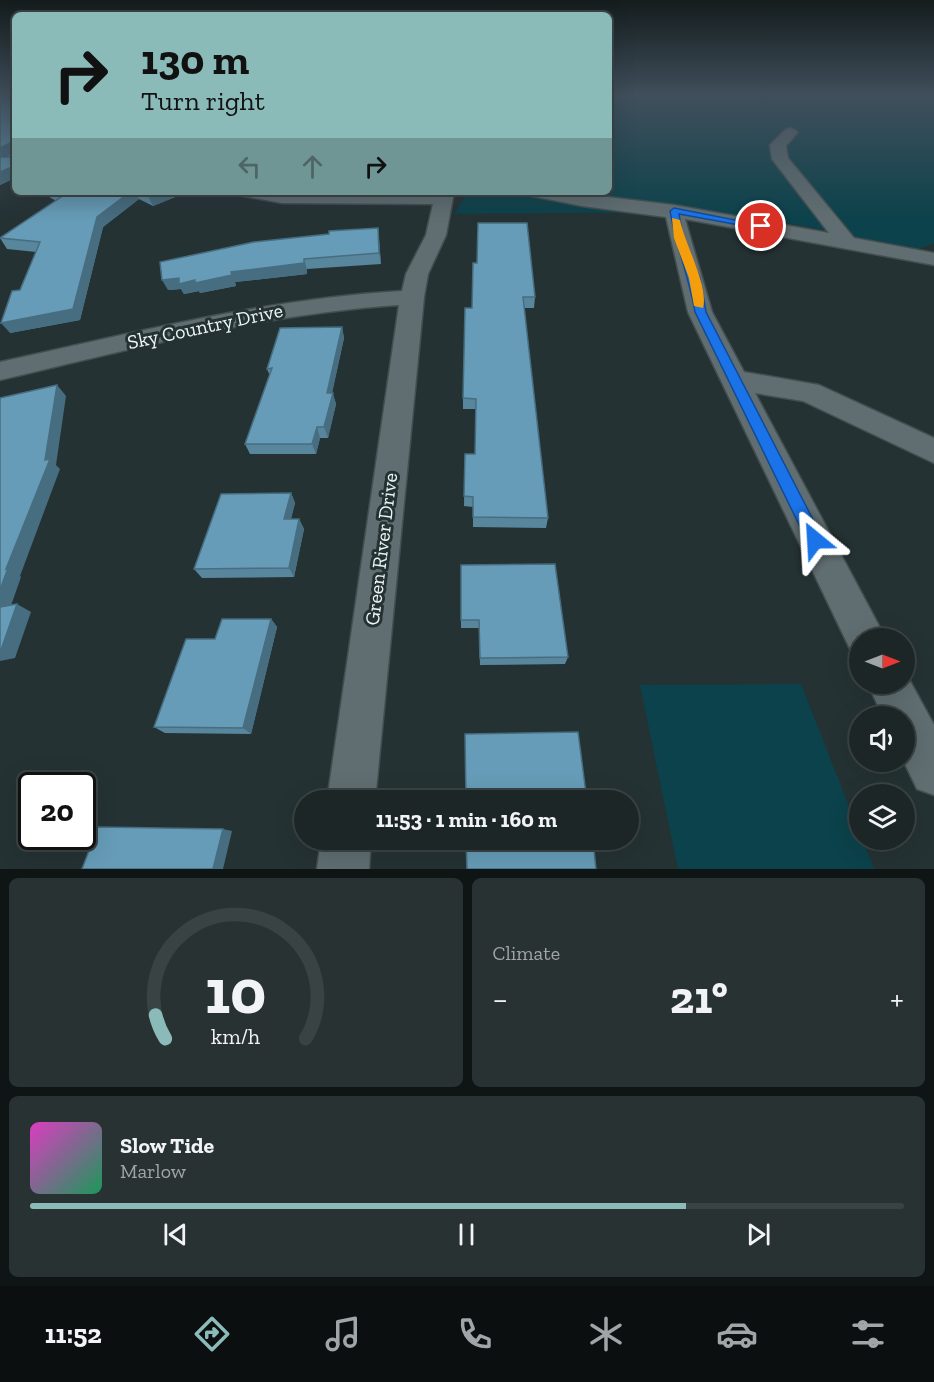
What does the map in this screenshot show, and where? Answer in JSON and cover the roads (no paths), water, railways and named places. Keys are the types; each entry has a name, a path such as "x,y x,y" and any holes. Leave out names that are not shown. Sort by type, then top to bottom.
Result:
{"street":[{"path":"786,137 778,145 780,159 846,241"},
{"path":"266,195 282,198 444,195"},
{"name":"Green River Drive","path":"352,790 412,297 417,274 436,235 444,195"},
{"path":"553,195 582,201 674,211 934,259"},
{"path":"674,211 679,238 694,278 700,312 860,628"},
{"name":"Sky Country Drive","path":"0,371 265,312 327,303 412,297"},
{"path":"734,380 809,392 934,451"},
{"path":"894,694 934,772"},
{"path":"343,869 345,850"}]}
